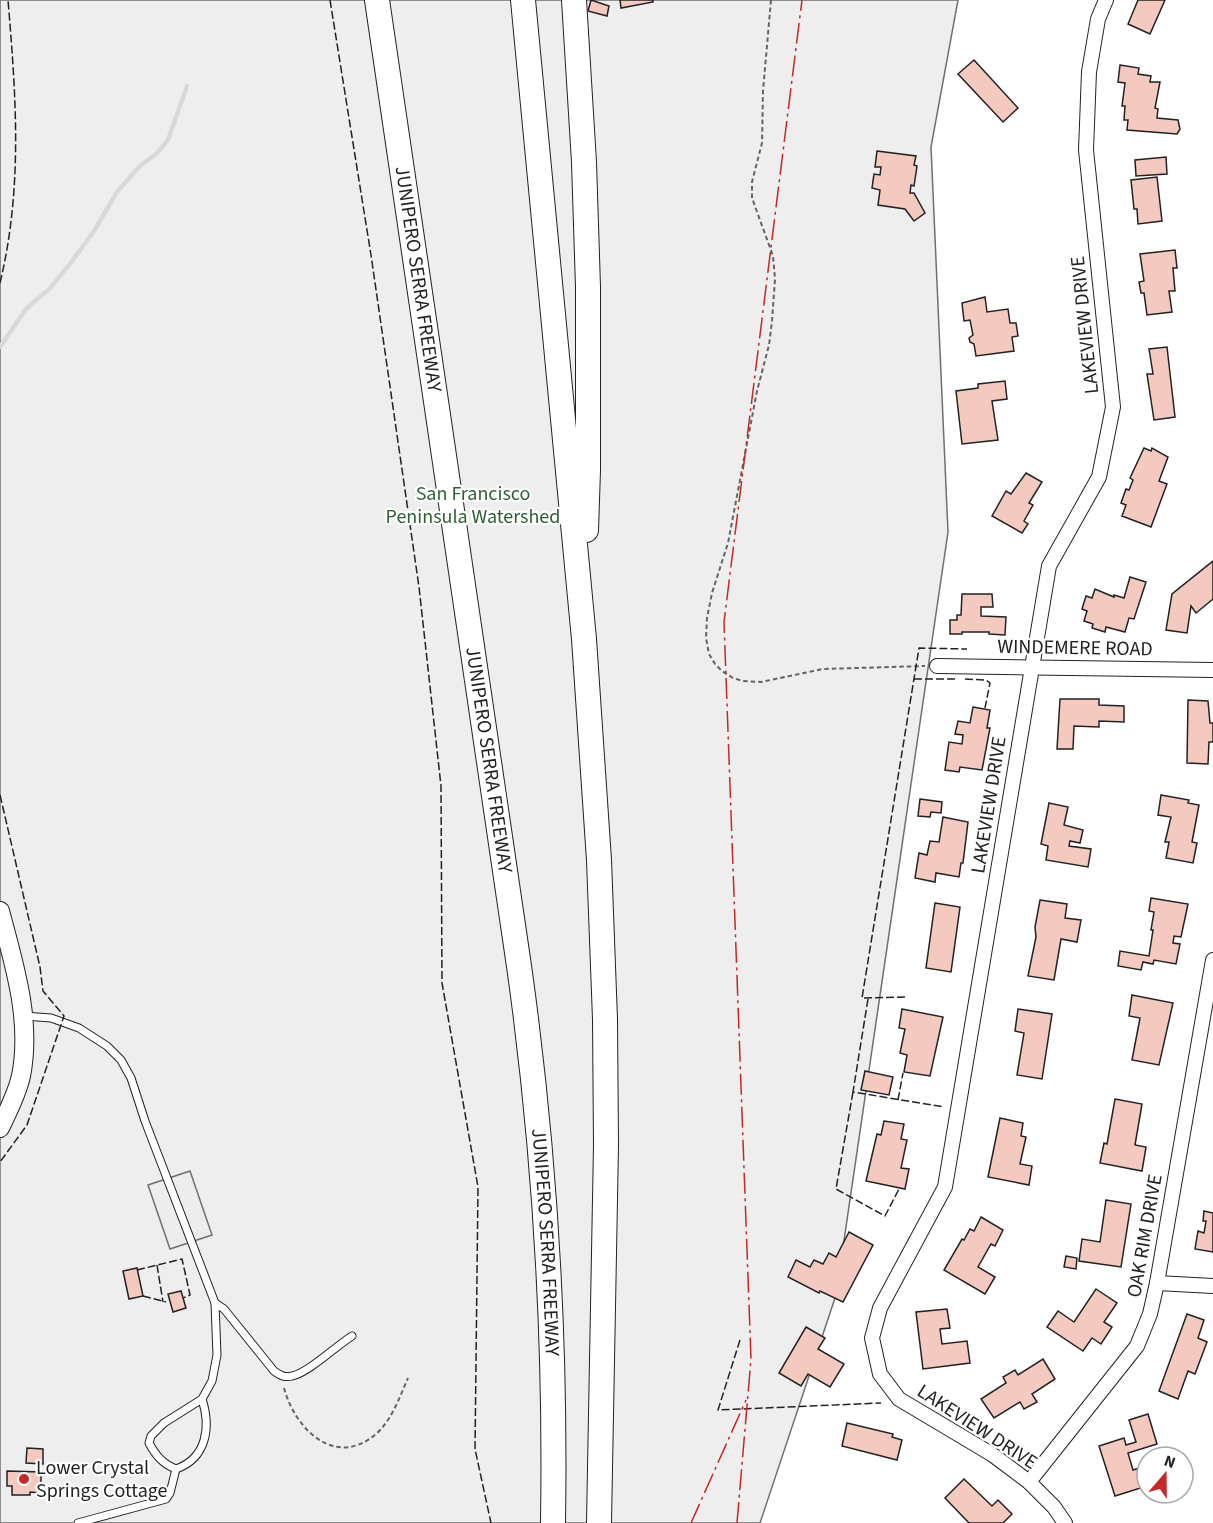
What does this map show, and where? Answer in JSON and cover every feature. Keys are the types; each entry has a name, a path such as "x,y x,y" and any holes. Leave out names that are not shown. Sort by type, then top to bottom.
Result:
{"highway":[{"name":"JUNIPERO SERRA FREEWAY","path":"377,0 514,934 535,1092 545,1198 552,1324 553,1523"},
{"path":"523,0 581,608 598,828 605,1030 606,1197 599,1523"},
{"path":"574,0 584,162 588,299 588,478 581,608"}],"street":[{"name":"LAKEVIEW DRIVE","path":"1065,1523 1054,1507 1029,1482 993,1455 899,1399 880,1374 873,1338 880,1308 945,1187 1048,567 1099,477 1113,407 1086,150 1089,72 1098,19 1106,0"},
{"name":"WINDEMERE ROAD","path":"937,666 1213,670"},
{"path":"0,911 14,963 24,1016 25,1045 21,1077 0,1128"},
{"name":"OAK RIM DRIVE","path":"1029,1482 1137,1346 1150,1314 1213,960"},
{"path":"1157,1283 1213,1286"}],"lane":[{"path":"24,1016 51,1018 79,1028 107,1046 121,1060 131,1078 145,1121 215,1303 217,1354 212,1381 202,1399 164,1423 151,1436 149,1443 155,1454 167,1465 176,1469 185,1466 198,1454 206,1439 205,1410 202,1399"},
{"path":"215,1303 224,1309 274,1371 281,1376 292,1376 304,1371 352,1336"},
{"path":"78,1523 166,1499 176,1469"}],"path":[{"path":"771,0 763,91 762,143 752,182 752,198 773,256 775,279 772,321 728,543 712,593 707,618 706,638 709,654 722,671 733,678 761,682 823,669 937,666"},
{"path":"281,1376 287,1400 301,1425 330,1446 346,1448 363,1444 378,1432 392,1412 408,1378"}],"green space":[{"name":"San Francisco Peninsula Watershed","path":"0,0 958,0 931,147 948,532 836,1295 760,1523 0,1523"}],"shaded area":[{"path":"190,1171 212,1235 170,1249 148,1185"}],"building":[{"path":"591,0 609,6 607,16 588,11"},
{"path":"620,0 653,0 653,2 621,8"},
{"path":"1138,0 1165,0 1150,34 1128,24"},
{"path":"974,60 1018,108 1003,122 958,74"},
{"path":"1120,65 1139,68 1138,74 1151,76 1150,82 1160,82 1155,108 1158,109 1157,118 1178,120 1180,129 1177,134 1127,130 1128,120 1124,120 1125,106 1122,106 1125,83 1118,82"},
{"path":"877,151 916,156 914,186 911,185 910,193 914,193 925,213 914,221 905,209 878,205 880,190 872,188 874,174 880,175 881,167 875,167"},
{"path":"1166,157 1167,174 1136,176 1135,160"},
{"path":"1157,177 1162,221 1138,224 1131,180"},
{"path":"1175,250 1177,268 1173,268 1175,291 1169,291 1172,312 1147,315 1144,293 1141,293 1139,282 1144,281 1140,254"},
{"path":"985,297 987,312 1008,309 1010,323 1016,323 1018,336 1012,337 1014,351 976,356 974,344 969,338 973,335 970,320 964,321 962,303"},
{"path":"1167,347 1175,417 1154,420 1147,374 1153,374 1149,349"},
{"path":"1005,381 1007,399 992,401 998,440 962,444 956,391 978,388 978,384"},
{"path":"1144,448 1151,451 1152,448 1168,457 1159,481 1167,484 1151,527 1122,516 1126,505 1121,503 1126,489 1129,490 1133,480 1130,478"},
{"path":"1026,473 1042,482 1029,503 1033,505 1024,521 1028,524 1022,533 992,516 1006,491 1011,494"},
{"path":"1213,561 1213,599 1196,613 1191,606 1187,633 1166,630 1172,594"},
{"path":"1130,577 1146,582 1134,619 1129,618 1125,632 1106,627 1105,632 1092,628 1093,624 1084,621 1087,611 1082,609 1086,596 1092,598 1095,589 1114,597 1114,595 1124,598"},
{"path":"962,594 992,594 993,607 981,607 981,616 1006,617 1005,635 989,634 989,632 950,634 950,620 957,620 957,615 961,615"},
{"path":"1060,699 1099,699 1099,705 1124,706 1124,722 1099,721 1099,727 1074,726 1073,749 1057,749"},
{"path":"1188,700 1208,701 1210,723 1213,723 1213,742 1209,742 1208,764 1187,763"},
{"path":"973,707 990,710 987,728 990,728 982,770 960,767 959,772 945,770 949,742 962,744 963,735 955,734 958,721 970,723"},
{"path":"1161,795 1189,800 1188,803 1199,805 1192,842 1197,843 1193,863 1166,858 1169,842 1165,842 1171,817 1158,815"},
{"path":"920,799 942,802 941,813 931,812 930,817 918,816"},
{"path":"1049,803 1068,807 1064,825 1083,830 1080,843 1070,841 1069,846 1091,849 1088,867 1046,860 1048,846 1041,844"},
{"path":"943,817 968,822 959,877 936,873 935,882 915,878 919,853 927,855 930,841 939,842"},
{"path":"1151,898 1188,904 1181,937 1174,936 1173,943 1180,944 1176,964 1154,960 1153,964 1143,962 1141,970 1118,966 1120,951 1149,956 1154,912 1149,911"},
{"path":"1040,900 1067,904 1065,918 1081,920 1077,942 1061,939 1054,980 1028,976 1036,937 1035,927"},
{"path":"935,903 960,907 951,972 926,968"},
{"path":"1132,995 1173,1003 1159,1065 1132,1060 1140,1018 1129,1016"},
{"path":"902,1009 943,1017 930,1076 904,1072 907,1055 900,1053 905,1029 899,1028"},
{"path":"1018,1009 1052,1014 1042,1079 1017,1075 1024,1033 1015,1031"},
{"path":"865,1071 893,1077 889,1095 861,1090"},
{"path":"1115,1099 1142,1104 1135,1145 1146,1147 1142,1171 1100,1163 1104,1143 1107,1144"},
{"path":"1000,1118 1023,1123 1021,1136 1026,1137 1020,1164 1032,1166 1029,1185 988,1177"},
{"path":"884,1121 904,1124 901,1139 907,1140 901,1168 909,1169 905,1189 866,1181 877,1134 881,1135"},
{"path":"1106,1200 1131,1204 1121,1267 1079,1261 1082,1239 1100,1242"},
{"path":"1204,1211 1213,1213 1213,1252 1195,1249 1198,1231 1204,1233 1206,1221 1203,1221"},
{"path":"981,1217 1003,1230 995,1246 991,1244 978,1267 995,1277 985,1294 944,1270 962,1239 964,1240 970,1229 974,1231"},
{"path":"849,1232 873,1245 843,1302 788,1277 796,1260 810,1267 814,1260 823,1264 829,1253 836,1257"},
{"path":"1066,1256 1077,1258 1076,1269 1064,1267"},
{"path":"137,1268 143,1296 129,1299 123,1271"},
{"path":"1096,1289 1117,1303 1104,1322 1112,1327 1101,1344 1092,1338 1083,1351 1047,1327 1058,1311 1074,1322"},
{"path":"181,1291 186,1308 173,1312 168,1294"},
{"path":"947,1309 950,1328 940,1329 942,1344 967,1341 970,1363 923,1369 916,1312"},
{"path":"1187,1314 1204,1320 1198,1338 1207,1342 1195,1374 1188,1371 1178,1399 1159,1391"},
{"path":"806,1327 825,1338 818,1349 844,1364 830,1387 808,1374 801,1386 779,1373"},
{"path":"1043,1359 1055,1379 1032,1394 1037,1402 1024,1409 1020,1402 994,1418 981,1399 1006,1383 1003,1377 1015,1370 1018,1375"},
{"path":"1148,1414 1157,1444 1135,1445 1135,1451 1128,1453 1133,1470 1135,1469 1135,1490 1115,1496 1099,1446 1124,1438 1126,1445 1136,1442 1129,1420"},
{"path":"847,1423 893,1434 892,1437 902,1440 897,1460 842,1446"},
{"path":"27,1448 43,1449 43,1464 26,1463"},
{"name":"Lower Crystal Springs Cottage","path":"7,1471 41,1472 41,1493 12,1495 12,1486 7,1486"},
{"path":"964,1479 992,1506 998,1500 1012,1514 1003,1523 969,1523 945,1498"}],"waterway":[{"path":"0,347 26,309 49,289 70,264 94,231 117,192 138,168 158,152 168,140 187,86"}],"fence":[{"path":"0,283 12,212 16,142 8,0"},
{"path":"330,0 371,255 419,587 441,786 442,983 478,1187 475,1449 491,1523"},
{"path":"905,997 862,998 919,648 967,649"},
{"path":"914,679 956,679"},
{"path":"965,679 986,680 990,683 985,708"},
{"path":"0,795 40,967 43,991 64,1016 27,1125 0,1162"},
{"path":"868,999 853,1092 944,1107"},
{"path":"898,1100 903,1073"},
{"path":"853,1092 836,1189 885,1216 899,1189"},
{"path":"137,1270 182,1259 190,1295 183,1298"},
{"path":"157,1265 163,1302"},
{"path":"143,1296 166,1302"},
{"path":"740,1340 718,1410 881,1403"}],"power":[{"path":"737,1523 751,1359 724,622 802,0"},
{"path":"691,1523 746,1400"}],"place":[{"name":"Lower Crystal Springs Cottage","path":"24,1479"}]}
